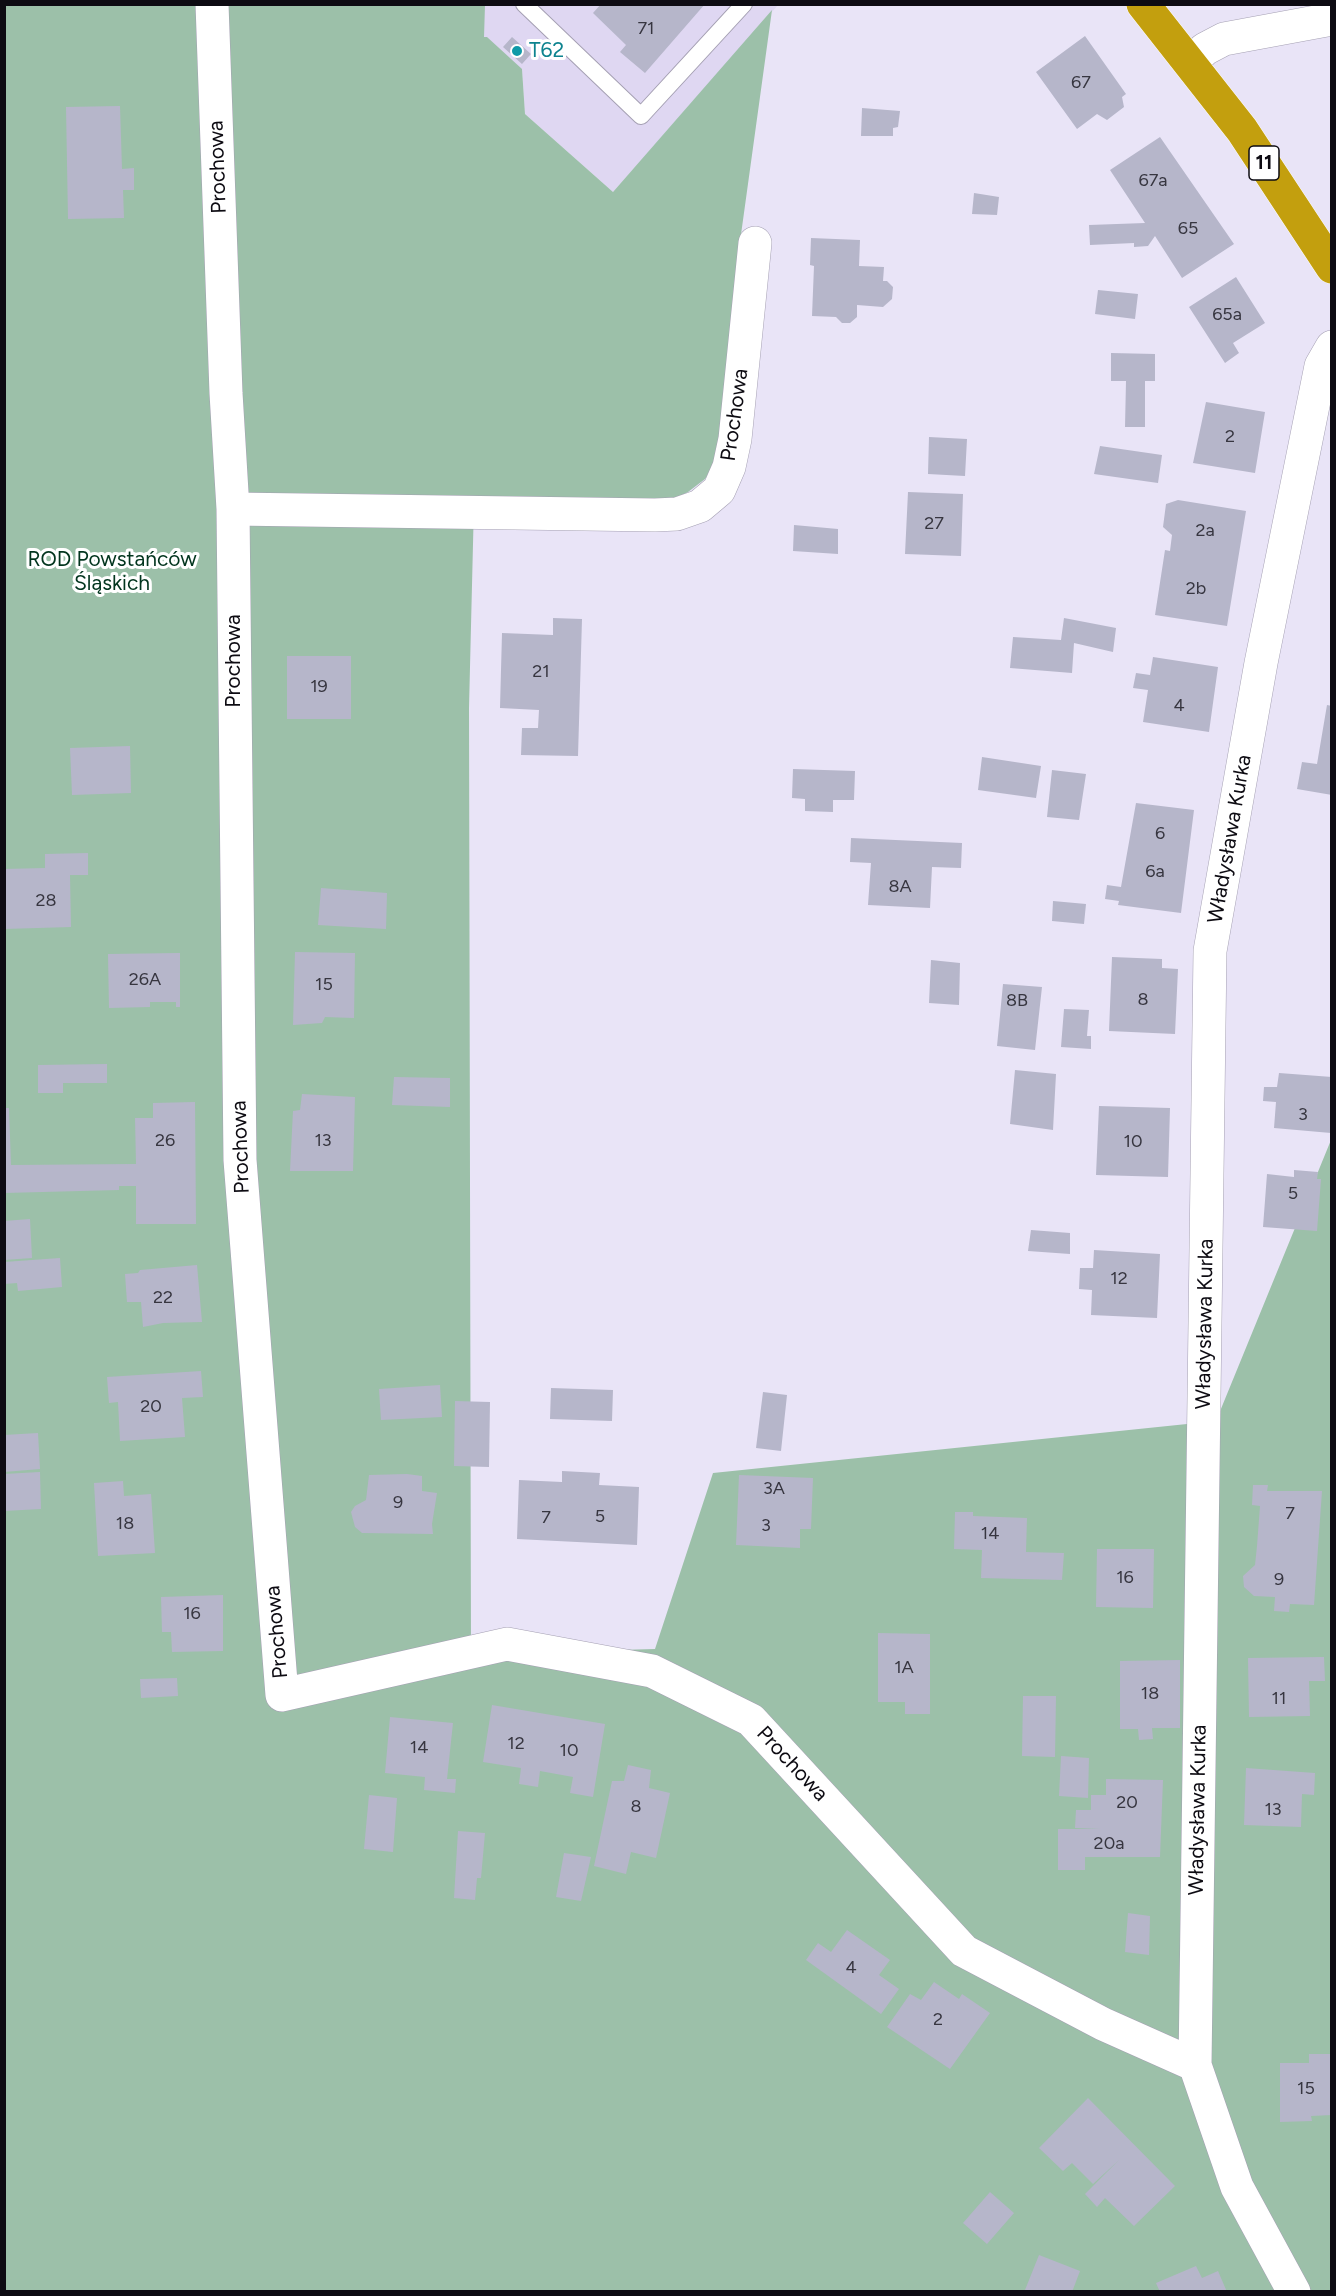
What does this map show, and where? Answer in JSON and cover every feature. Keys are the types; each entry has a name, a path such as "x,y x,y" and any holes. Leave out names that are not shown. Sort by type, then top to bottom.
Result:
{"highway":[{"name":"11","path":"1143,4 1191,62 1242,130 1332,267"}],"street":[{"name":"Prochowa","path":"212,4 226,393 233,509 240,1160 282,1695 507,1644 652,1671 751,1720 964,1951 1102,2024 1195,2065"},
{"path":"1191,62 1205,49 1224,39 1332,19"},
{"name":"Prochowa","path":"233,509 655,515 677,514 700,506 719,490 729,467 735,439 755,243"},
{"name":"Władysława Kurka","path":"1294,2292 1237,2187 1195,2065 1210,951 1261,663 1321,366 1332,347"}],"lane":[{"path":"524,4 641,116 744,4"}],"shaded area":[{"path":"278,5 778,5 613,192 525,114 522,69 404,40"}],"green space":[{"name":"ROD Powstańców Śląskich","path":"5,5 485,5 484,37 487,37 522,69 525,114 613,192 772,10 739,249 716,464 705,479 688,492 669,502 474,503 469,708 471,1654 655,1649 713,1473 1216,1421 1331,1140 1331,2291 5,2292"}],"building":[{"path":"601,4 705,4 645,73 620,52 626,45 593,13"},
{"path":"1085,36 1126,94 1122,97 1124,107 1107,120 1097,114 1077,129 1036,72"},
{"name":"T62","path":"512,37 531,54 522,64 503,47"},
{"path":"120,106 122,169 134,168 134,190 123,190 124,218 68,219 66,107"},
{"path":"862,108 900,111 898,127 893,128 893,136 861,136"},
{"path":"1160,137 1234,244 1182,278 1155,236 1148,246 1134,247 1134,243 1090,245 1089,225 1145,223 1110,170"},
{"path":"974,193 999,197 997,215 972,214"},
{"path":"811,238 860,240 859,266 884,267 883,281 887,281 893,287 892,299 883,307 857,305 857,317 850,323 842,323 836,317 812,316 814,266 810,265"},
{"path":"1236,277 1265,323 1233,343 1239,353 1225,363 1189,307"},
{"path":"1098,290 1138,294 1135,319 1095,314"},
{"path":"1111,353 1155,354 1155,381 1145,381 1145,427 1125,427 1126,381 1111,381"},
{"path":"1206,402 1265,412 1255,473 1193,463"},
{"path":"929,437 967,439 965,476 928,474"},
{"path":"1100,446 1162,455 1158,483 1094,474"},
{"path":"908,492 963,494 961,556 905,554"},
{"path":"1178,500 1246,511 1227,626 1155,615 1165,550 1170,551 1172,535 1163,527 1166,504"},
{"path":"794,525 838,529 838,554 793,551"},
{"path":"553,618 582,619 578,756 521,755 522,728 538,728 539,710 500,708 502,633 553,635"},
{"path":"1064,618 1116,628 1113,652 1074,643 1072,673 1010,668 1013,637 1061,640"},
{"path":"287,656 351,656 351,719 287,719"},
{"path":"1153,657 1218,667 1209,732 1143,722 1148,690 1133,688 1136,673 1150,675"},
{"path":"1327,705 1332,706 1332,795 1297,789 1302,762 1317,764"},
{"path":"130,746 131,793 72,795 70,748"},
{"path":"982,757 1041,766 1036,798 978,790"},
{"path":"793,769 855,771 854,800 833,800 833,812 805,811 805,799 792,798"},
{"path":"1052,770 1086,774 1079,820 1047,817"},
{"path":"1136,803 1194,810 1181,913 1118,905 1119,901 1105,899 1107,885 1121,887"},
{"path":"851,838 962,843 961,868 932,867 930,908 868,905 871,863 850,862"},
{"path":"88,853 88,875 70,875 71,927 4,929 4,869 45,868 45,854"},
{"path":"321,888 387,893 386,929 318,925"},
{"path":"1053,901 1086,904 1084,924 1052,921"},
{"path":"295,952 355,953 354,1018 325,1017 322,1023 293,1025"},
{"path":"180,953 180,1007 176,1007 176,1002 150,1002 150,1007 109,1008 108,954"},
{"path":"1112,957 1162,959 1162,968 1178,969 1175,1034 1109,1031"},
{"path":"931,960 960,963 959,1005 929,1003"},
{"path":"1003,984 1042,987 1035,1050 997,1046"},
{"path":"1064,1009 1089,1010 1087,1036 1091,1036 1091,1049 1061,1047"},
{"path":"107,1064 107,1083 63,1083 63,1093 38,1093 38,1065"},
{"path":"1015,1070 1056,1074 1053,1130 1010,1124"},
{"path":"1279,1073 1332,1077 1331,1133 1274,1128 1276,1102 1263,1101 1264,1087 1277,1087"},
{"path":"394,1077 450,1078 450,1107 392,1105"},
{"path":"302,1094 355,1097 353,1171 290,1171 293,1111 300,1110"},
{"path":"195,1102 196,1224 136,1224 136,1186 119,1186 119,1190 4,1193 4,1108 9,1108 11,1165 136,1164 135,1118 153,1118 153,1103"},
{"path":"1099,1106 1170,1108 1168,1177 1096,1175"},
{"path":"1294,1170 1318,1172 1317,1179 1321,1179 1317,1231 1263,1227 1267,1174 1294,1177"},
{"path":"30,1219 32,1258 4,1260 4,1221"},
{"path":"1031,1230 1070,1233 1070,1254 1028,1251"},
{"path":"1094,1250 1160,1254 1157,1318 1091,1315 1092,1290 1079,1289 1080,1268 1093,1268"},
{"path":"60,1258 62,1287 18,1291 17,1283 4,1284 4,1262"},
{"path":"197,1265 202,1322 163,1323 143,1327 141,1302 127,1302 125,1274 138,1273 140,1270"},
{"path":"201,1371 203,1397 182,1398 185,1437 120,1441 118,1402 109,1403 107,1377"},
{"path":"440,1385 442,1417 381,1420 379,1389"},
{"path":"551,1388 613,1390 612,1421 550,1419"},
{"path":"763,1392 787,1395 781,1451 756,1448"},
{"path":"455,1401 490,1402 489,1467 454,1466"},
{"path":"38,1433 40,1469 4,1472 4,1435"},
{"path":"562,1471 600,1473 599,1485 639,1487 637,1545 517,1539 519,1480 562,1482"},
{"path":"40,1472 41,1509 4,1511 4,1474"},
{"path":"369,1475 422,1476 422,1491 437,1493 432,1524 433,1534 362,1533 355,1527 351,1512 355,1506 366,1500"},
{"path":"739,1475 813,1478 811,1529 800,1529 800,1548 736,1545"},
{"path":"123,1481 124,1496 151,1494 155,1553 98,1556 94,1483"},
{"path":"1253,1485 1268,1485 1267,1491 1322,1491 1314,1605 1290,1604 1289,1612 1274,1611 1275,1597 1254,1596 1244,1587 1243,1576 1255,1565 1257,1546 1260,1506 1252,1505"},
{"path":"955,1512 973,1512 973,1516 1027,1518 1026,1552 1064,1553 1062,1580 981,1578 982,1550 954,1549"},
{"path":"1097,1549 1154,1549 1153,1608 1096,1607"},
{"path":"223,1595 223,1651 172,1652 171,1632 162,1632 161,1597"},
{"path":"878,1633 930,1634 930,1714 905,1714 905,1702 878,1702"},
{"path":"1324,1657 1325,1681 1309,1681 1310,1716 1249,1717 1248,1658"},
{"path":"1180,1660 1180,1728 1152,1728 1153,1739 1139,1740 1138,1729 1120,1729 1120,1661"},
{"path":"177,1678 178,1696 141,1698 140,1679"},
{"path":"1023,1696 1056,1696 1055,1757 1022,1756"},
{"path":"492,1705 605,1724 593,1797 570,1793 573,1777 540,1771 538,1787 519,1784 521,1768 483,1762"},
{"path":"390,1717 453,1723 447,1779 456,1779 455,1793 424,1790 425,1777 385,1773"},
{"path":"1061,1756 1089,1758 1088,1798 1059,1796"},
{"path":"628,1765 651,1770 649,1788 670,1793 656,1858 631,1852 626,1874 594,1866 612,1781 624,1781"},
{"path":"1246,1768 1315,1773 1314,1795 1302,1794 1301,1827 1244,1825"},
{"path":"1106,1779 1163,1780 1160,1857 1085,1857 1085,1870 1058,1870 1058,1829 1100,1829 1075,1828 1076,1810 1091,1810 1091,1795 1106,1795"},
{"path":"369,1795 397,1798 393,1852 364,1849"},
{"path":"458,1831 485,1833 481,1878 477,1878 475,1900 454,1898"},
{"path":"564,1853 591,1857 581,1901 556,1897"},
{"path":"1128,1913 1150,1916 1149,1955 1125,1952"},
{"path":"847,1930 890,1960 879,1975 899,1989 881,2014 806,1960 818,1943 831,1952"},
{"path":"934,1982 959,1999 962,1994 990,2013 950,2069 887,2027 910,1994 921,2000"},
{"path":"1309,2054 1332,2054 1332,2115 1311,2116 1312,2121 1280,2122 1280,2063 1309,2063"},
{"path":"1088,2098 1175,2186 1134,2226 1105,2198 1097,2207 1085,2194 1119,2160 1093,2184 1072,2163 1063,2171 1039,2148"},
{"path":"990,2192 1014,2213 987,2244 963,2223"},
{"path":"1039,2255 1080,2271 1072,2292 1025,2290"},
{"path":"1196,2266 1202,2278 1218,2271 1227,2292 1160,2292 1156,2283"}],"place":[{"name":"T62","path":"517,51"}]}
